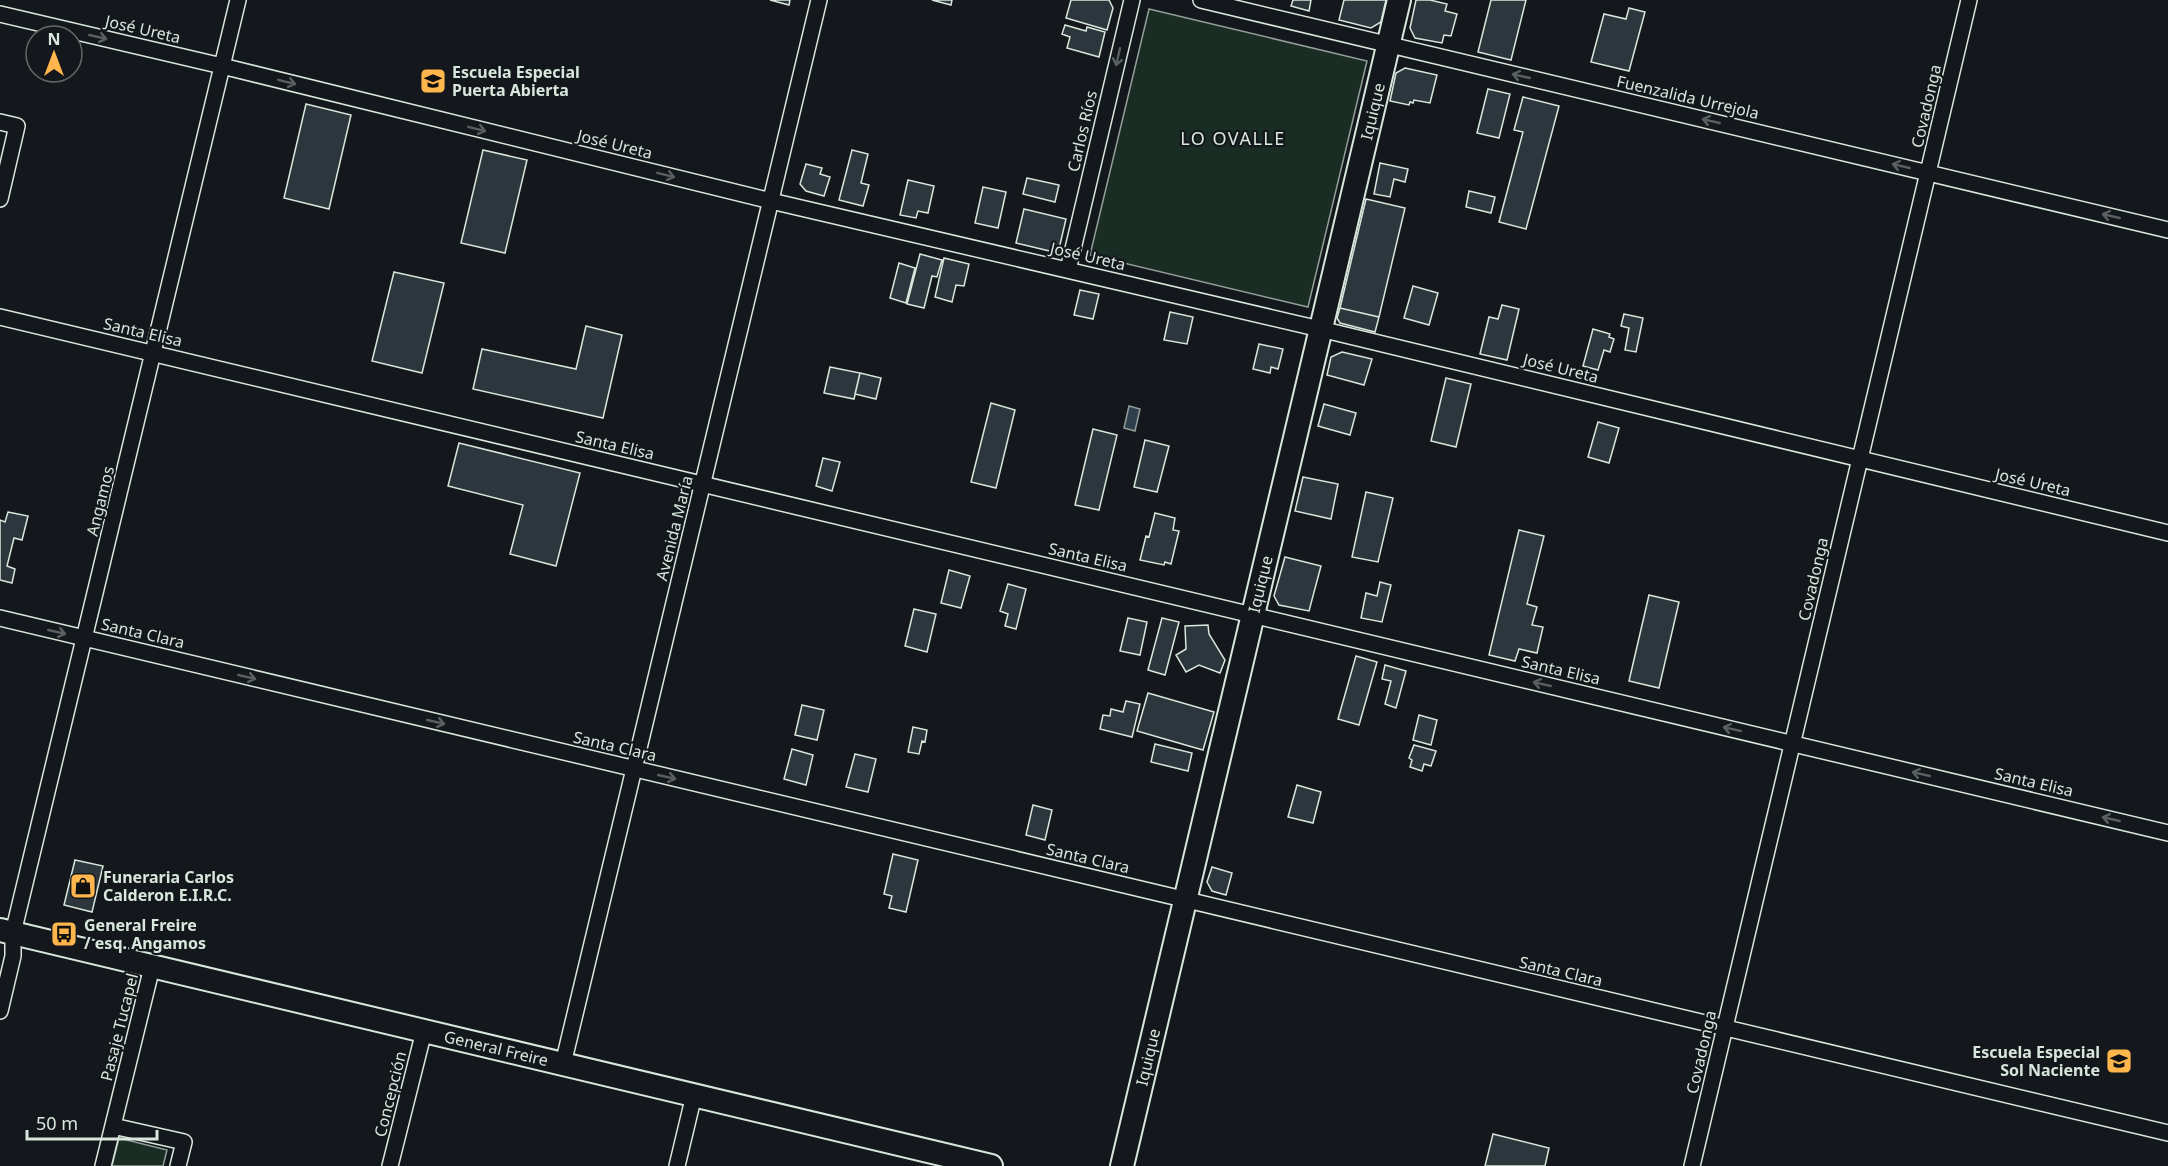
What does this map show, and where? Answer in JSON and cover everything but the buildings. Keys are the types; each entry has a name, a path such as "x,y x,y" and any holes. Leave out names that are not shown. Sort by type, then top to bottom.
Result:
{"street":[{"name":"Angamos","path":"0,1011 13,956 7,932 85,638 238,0"},
{"name":"Avenida María","path":"563,1064 819,0"},
{"name":"Carlos Ríos","path":"1068,270 1132,0"},
{"name":"Fuenzalida Urrejola","path":"1200,0 2168,230"},
{"name":"Iquique","path":"1122,1166 1399,0"},
{"name":"Covadonga","path":"1692,1166 1969,0"},
{"name":"José Ureta","path":"0,14 771,201 1322,329 2168,533"},
{"path":"0,122 17,126 0,199"},
{"name":"Santa Elisa","path":"0,317 2168,833"},
{"name":"Santa Clara","path":"0,618 2168,1133"},
{"name":"General Freire","path":"7,932 991,1166"},
{"name":"Pasaje Tucapel","path":"103,1166 153,967"},
{"name":"Concepción","path":"390,1166 424,1031"},
{"path":"677,1166 694,1095"},
{"path":"113,1126 184,1142 178,1166"}],"green space":[{"path":"1149,9 1367,61 1308,307 1090,255"},
{"path":"119,1138 167,1150 163,1166 112,1166"}],"water":[{"path":"1129,406 1140,409 1135,431 1124,428"}],"place":[{"name":"Escuela Especial Puerta Abierta","path":"433,81"},
{"name":"Funeraria Carlos Calderon E.I.R.C.","path":"83,886"},
{"name":"General Freire / esq. Angamos","path":"64,934"},
{"name":"Escuela Especial Sol Naciente","path":"2119,1061"}],"district":[{"name":"LO OVALLE","path":"1233,138"}]}
